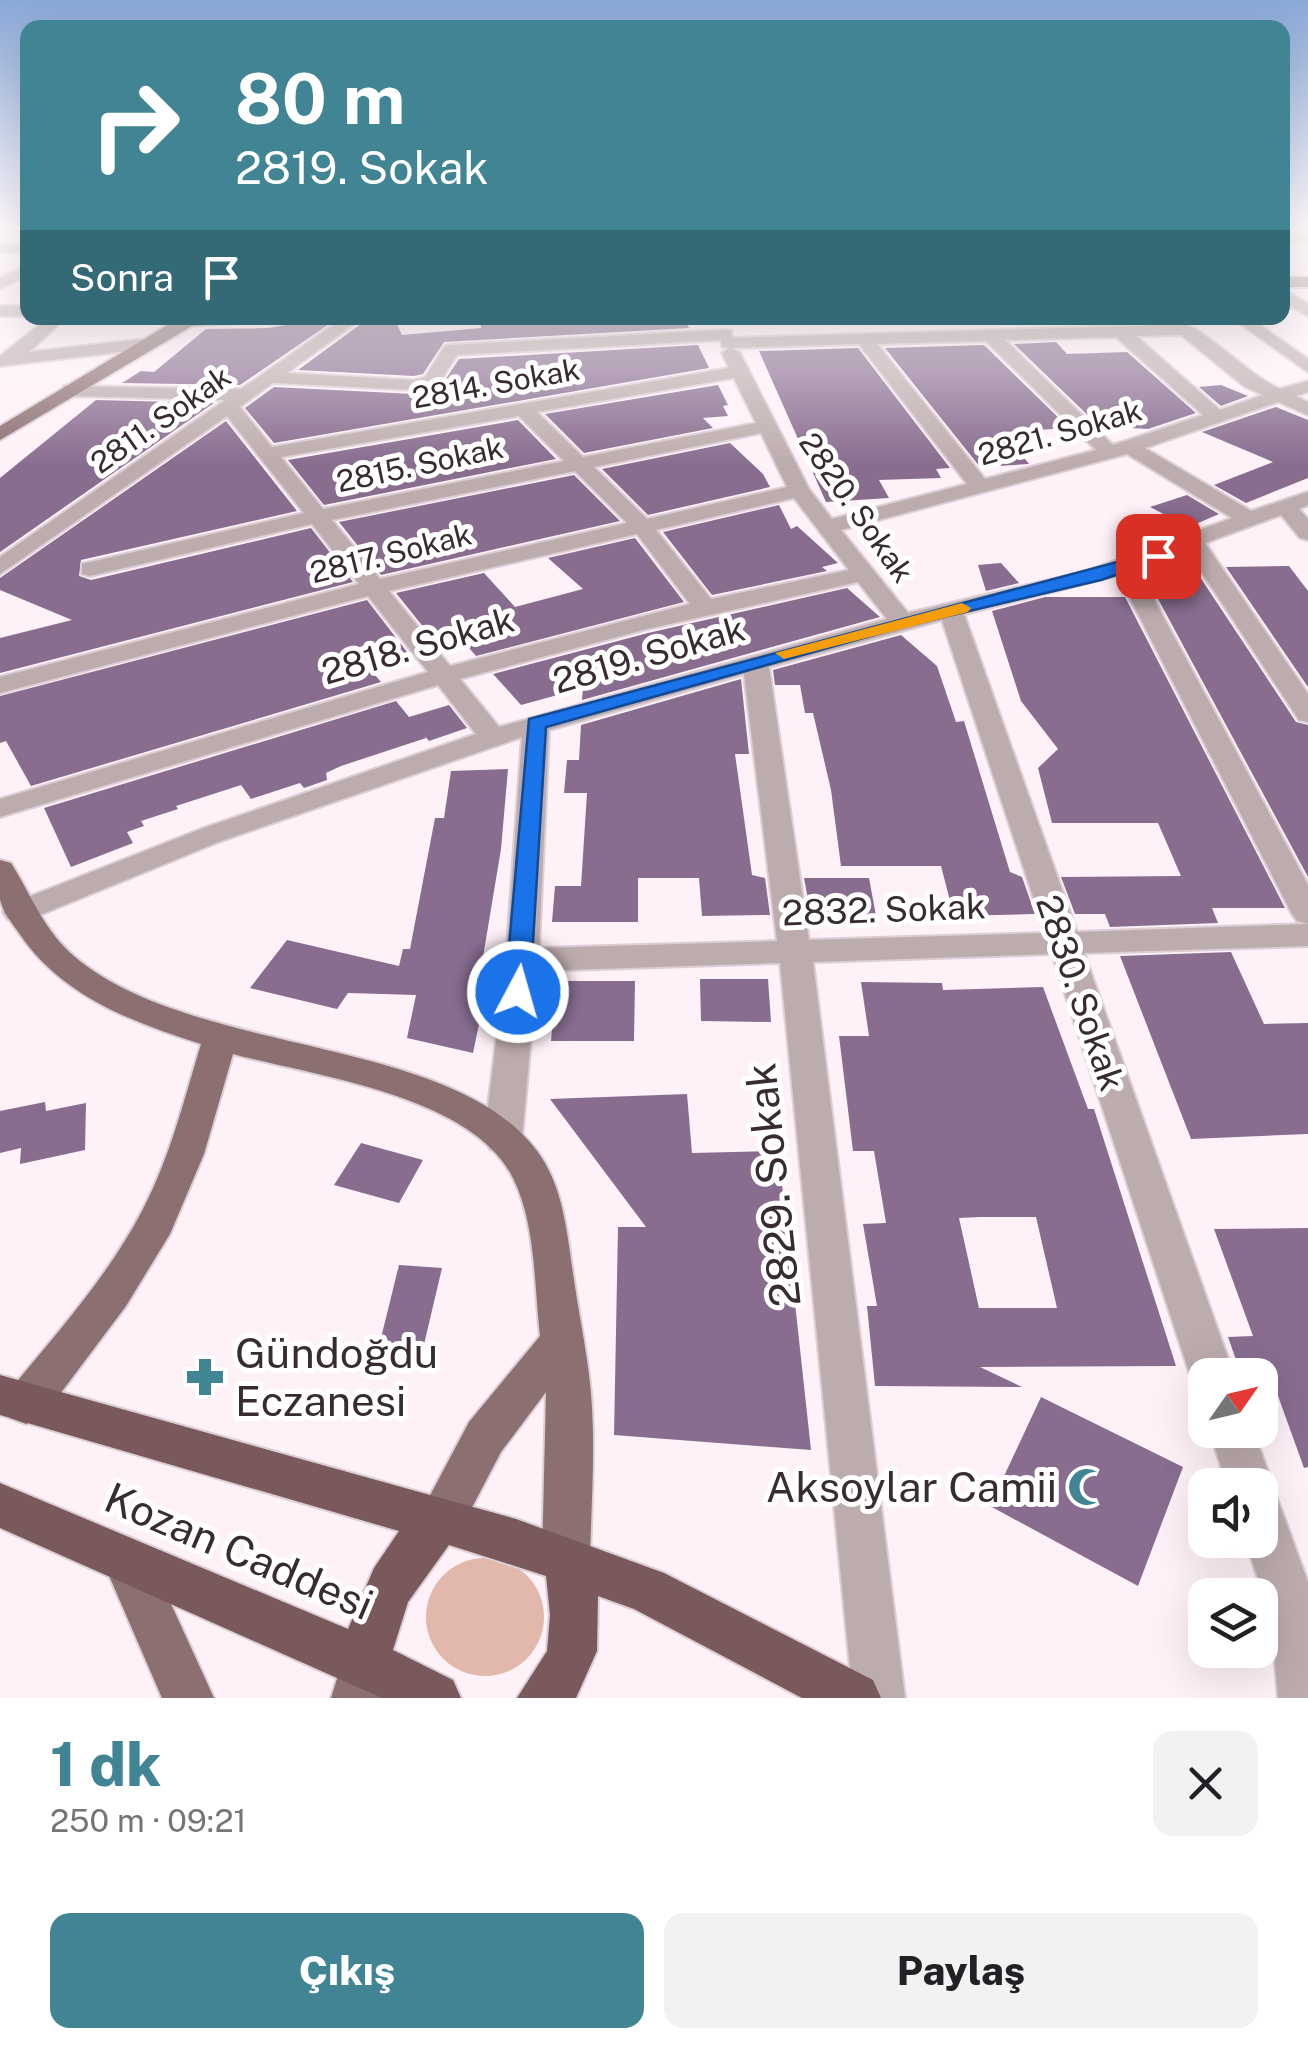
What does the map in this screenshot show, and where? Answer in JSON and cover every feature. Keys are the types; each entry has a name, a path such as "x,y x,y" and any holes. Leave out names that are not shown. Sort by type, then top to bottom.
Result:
{"highway":[{"name":"Kozan Caddesi","path":"13,1400 516,1542 566,1560"},
{"name":"Kozan Caddesi","path":"0,1505 361,1680 436,1698"},
{"path":"361,1680 381,1601 406,1558 439,1522"},
{"path":"543,1698 570,1658 578,1624 566,1560"},
{"path":"566,1560 647,1590 855,1698"}],"main road":[{"path":"0,434 178,325"},
{"path":"0,870 19,912 66,968 100,991 154,1016 418,1087 452,1102 503,1139 529,1168 544,1215 570,1407 566,1560"},
{"path":"13,1400 106,1300 154,1226 183,1165 221,1035"},
{"path":"439,1522 485,1436 560,1342"},
{"path":"128,1564 188,1698"}],"street":[{"path":"5,360 48,325"},
{"name":"2811. Sokak","path":"0,568 345,325"},
{"path":"273,378 425,384 436,377 451,350 724,332 865,340 1121,332 1168,325"},
{"path":"1176,325 1251,383 1308,409"},
{"path":"1250,325 1308,368"},
{"name":"2820. Sokak","path":"724,332 737,372 799,491 902,622"},
{"path":"1121,332 1218,418"},
{"path":"992,336 1120,450 1250,520"},
{"path":"865,340 980,487"},
{"path":"5,360 145,344"},
{"name":"2814. Sokak","path":"265,454 737,372"},
{"name":"2821. Sokak","path":"825,527 1120,450 1308,386"},
{"path":"72,390 238,402 265,454 492,736"},
{"path":"524,410 642,526 703,605"},
{"name":"2815. Sokak","path":"90,569 316,517 764,428"},
{"name":"2817. Sokak","path":"0,685 372,588 799,491"},
{"path":"1296,502 1308,533"},
{"name":"2819. Sokak","path":"19,912 259,817 492,736 755,661 1125,568 1296,502"},
{"path":"1194,543 1308,714"},
{"path":"1125,568 1308,914"},
{"name":"2818. Sokak","path":"0,808 443,674 703,605 861,574"},
{"name":"2830. Sokak","path":"951,611 1206,1358"},
{"name":"2829. Sokak","path":"755,661 794,952 879,1698"},
{"path":"503,1139 522,960 536,724"},
{"name":"2832. Sokak","path":"522,960 1308,935"},
{"path":"1275,1558 1296,1617 1304,1698"}],"shaded area":[{"path":"485,1558 508,1563 527,1575 539,1594 544,1617 539,1640 527,1659 508,1671 485,1676 462,1671 443,1659 431,1640 426,1617 431,1594 443,1575 462,1563"}],"building":[{"path":"328,325 240,385 122,383 141,371 154,372 206,329"},
{"path":"360,325 397,325 402,335 481,328 481,325 689,328 444,342 423,374 414,376 298,370"},
{"path":"1056,342 1067,354 1127,352 1196,413 1148,429 1099,426 1014,344"},
{"path":"698,345 709,368 274,443 245,408 274,387 414,394 439,389 459,359"},
{"path":"984,345 1069,428 1004,432 1029,464 980,467 885,348"},
{"path":"858,348 950,468 936,469 941,478 879,480 889,498 826,502 759,351"},
{"path":"718,385 728,405 723,406 728,416 703,418 713,428 584,453 545,414"},
{"path":"1221,385 1248,396 1221,406 1199,387"},
{"path":"96,400 214,403 0,552 0,478"},
{"path":"1276,407 1308,420 1308,478 1246,503 1214,485 1273,462 1202,432"},
{"path":"518,420 556,459 324,505 288,460"},
{"path":"226,421 297,511 81,560 79,576 91,580 311,528 353,582 0,673 0,638 72,620 0,590 0,578"},
{"path":"730,443 763,474 770,487 648,515 602,469"},
{"path":"574,475 620,521 381,575 339,522"},
{"path":"1187,495 1219,514 1189,527 1150,507"},
{"path":"779,505 791,529 797,526 838,563 822,567 827,571 712,595 663,532"},
{"path":"635,538 684,602 476,656 464,642 441,649 396,593 484,573 515,607 583,589 548,558"},
{"path":"1001,563 1019,583 986,591 978,565"},
{"path":"1289,566 1308,591 1308,687 1226,567"},
{"path":"1194,568 1296,722 1308,725 1308,877 1157,597 1164,597 1147,569"},
{"path":"847,588 880,617 582,700 583,688 521,705 493,674 648,633"},
{"path":"1045,597 1125,597 1285,908 1212,908 1218,923 1110,927 1105,914 1075,914 1061,877 1181,876 1158,823 1052,823 1038,768 1058,749 1021,701 992,611"},
{"path":"367,600 407,652 365,663 381,682 31,786 6,741 0,743 0,696"},
{"path":"901,635 937,666 956,722 964,721 1010,872 1022,877 1035,914 954,916 941,866 841,866 831,790 813,713 805,713 800,685 775,685 773,670"},
{"path":"741,679 749,754 735,754 752,875 765,878 770,915 702,916 699,878 638,878 638,922 552,922 555,886 581,886 587,793 564,793 567,760 579,760 581,725"},
{"path":"396,701 409,717 449,705 467,728 429,741 424,735 426,738 341,766 326,773 327,780 304,788 300,783 251,799 241,785 176,806 178,809 141,821 144,826 127,832 133,843 71,867 44,808"},
{"path":"508,769 501,849 475,1005 483,1005 473,1053 407,1038 416,995 348,993 337,1009 250,988 287,940 399,966 403,949 410,949 435,818 444,818 451,771"},
{"path":"804,878 869,878 877,921 812,921"},
{"path":"1231,952 1264,1024 1308,1023 1308,1134 1191,1139 1120,956"},
{"path":"700,979 768,979 771,1022 701,1021"},
{"path":"556,981 635,981 634,1041 551,1041"},
{"path":"861,982 942,983 943,990 1043,987 1088,1109 1094,1109 1176,1366 980,1367 1022,1387 875,1386 867,1306 877,1306 863,1224 886,1223 874,1151 853,1151 839,1036 869,1036","holes":["1036,1217 1057,1308 979,1308 959,1218"]},
{"path":"687,1094 692,1153 777,1151 799,1303 795,1303 811,1450 614,1435 618,1227 646,1227 550,1099"},
{"path":"45,1102 46,1111 86,1103 85,1150 20,1164 21,1148 0,1153 0,1111"},
{"path":"361,1143 423,1160 399,1203 334,1185"},
{"path":"1308,1228 1308,1467 1304,1468 1278,1396 1278,1358 1235,1358 1228,1337 1253,1336 1214,1229"},
{"path":"399,1265 442,1268 422,1353 378,1350"},
{"name":"Aksoylar Camii","path":"1041,1397 1183,1467 1138,1586 990,1506"}],"slow traffic":[{"path":"784,653 962,608"}],"place":[{"name":"Gündoğdu Eczanesi","path":"205,1377"},
{"name":"Aksoylar Camii","path":"1087,1487"}],"route":[{"path":"518,992 536,724 755,661 1095,576 1158,556"}]}
